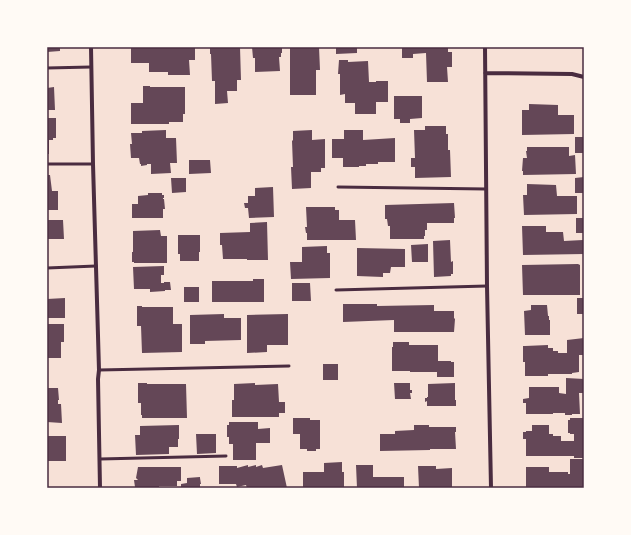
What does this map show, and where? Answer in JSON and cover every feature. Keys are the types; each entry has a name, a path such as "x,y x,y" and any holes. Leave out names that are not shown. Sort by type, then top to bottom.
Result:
{"street":[{"path":"91,47 99,370 100,488"},
{"path":"484,47 491,488"},
{"path":"485,73 572,74 584,77"}],"lane":[{"path":"47,68 91,68"},
{"path":"47,164 93,164"},
{"path":"338,187 486,189"},
{"path":"47,268 96,266"},
{"path":"336,290 487,286"},
{"path":"99,370 289,366"},
{"path":"100,459 226,456"}],"building":[{"path":"47,47 60,47 60,51 47,52"},
{"path":"131,47 195,47 195,60 189,60 190,75 168,75 168,72 149,72 149,63 131,63"},
{"path":"210,47 240,47 241,80 237,80 237,91 227,91 228,103 215,104 215,81 212,81"},
{"path":"252,47 282,47 281,57 279,57 280,71 255,72 255,58 253,58"},
{"path":"290,47 319,47 320,70 316,70 316,95 290,95"},
{"path":"336,47 357,47 357,53 336,54"},
{"path":"402,47 448,47 448,52 452,52 452,67 447,67 448,82 427,82 426,53 413,54 413,58 402,58"},
{"path":"339,60 348,60 348,62 368,61 369,82 388,81 388,102 376,102 376,114 355,114 355,103 345,103 345,94 340,95 340,74 338,74"},
{"path":"143,86 185,87 185,114 183,114 183,122 169,122 169,124 131,124 131,103 143,103"},
{"path":"54,87 55,110 47,110 47,88"},
{"path":"394,96 422,96 422,118 410,119 410,123 400,123 400,119 394,119"},
{"path":"529,104 558,105 558,115 574,115 574,134 522,135 522,110 529,110"},
{"path":"47,118 56,118 56,138 49,140 49,154 47,154"},
{"path":"425,126 446,126 446,134 448,134 448,150 450,150 451,177 415,178 415,167 411,167 411,158 415,158 414,130 425,130"},
{"path":"166,130 166,138 176,138 177,163 170,163 171,173 151,174 151,164 141,166 139,158 131,158 131,133"},
{"path":"312,130 312,140 325,139 325,168 321,168 321,172 311,172 311,188 292,189 291,167 293,167 293,131"},
{"path":"344,130 363,130 363,140 395,138 395,162 378,162 378,164 366,164 366,166 359,167 343,167 343,158 332,158 332,139 344,139"},
{"path":"575,137 584,137 584,153 575,153"},
{"path":"527,147 569,147 569,156 575,155 576,174 523,175 523,158 527,158"},
{"path":"189,160 210,160 211,173 189,174"},
{"path":"47,175 50,175 52,191 58,191 58,210 47,210"},
{"path":"584,177 584,193 575,193 575,178"},
{"path":"171,178 186,178 186,192 172,193"},
{"path":"527,184 556,185 557,196 577,196 577,214 524,215 523,195 527,195"},
{"path":"273,187 274,217 249,218 248,208 245,208 244,203 248,203 248,196 255,196 255,188"},
{"path":"148,193 162,193 162,195 164,195 163,199 165,209 163,209 163,218 132,218 132,204 138,204 138,196 148,195"},
{"path":"454,203 454,223 427,223 427,230 425,230 424,239 390,239 390,226 388,226 387,219 385,219 385,205"},
{"path":"306,207 335,207 335,210 339,210 339,220 355,220 356,240 307,240 305,227 307,227"},
{"path":"576,218 584,218 584,233 576,233"},
{"path":"47,220 63,220 64,239 47,239"},
{"path":"267,222 268,260 223,259 222,245 220,245 220,233 250,232 250,223"},
{"path":"522,226 546,226 546,232 563,232 564,241 583,240 584,254 523,255"},
{"path":"160,230 161,236 167,236 167,263 132,262 133,231"},
{"path":"178,235 200,235 199,261 180,261 180,254 178,254"},
{"path":"450,240 453,274 451,274 451,276 434,277 433,241"},
{"path":"428,244 428,262 412,262 411,245"},
{"path":"327,246 327,253 330,253 330,278 291,279 290,262 302,262 302,247"},
{"path":"357,248 405,249 405,267 391,267 390,273 383,273 383,277 357,276"},
{"path":"522,265 580,265 580,295 523,295"},
{"path":"164,266 164,275 161,275 161,283 170,282 171,290 150,292 150,289 134,289 133,267"},
{"path":"253,279 264,279 264,302 212,302 212,281 253,281"},
{"path":"292,283 310,283 311,301 292,301"},
{"path":"184,287 199,287 199,302 184,302"},
{"path":"65,298 65,318 47,318 47,299"},
{"path":"577,298 584,298 584,314 577,314"},
{"path":"343,304 377,304 377,306 434,305 434,311 454,311 454,332 394,332 394,320 343,322"},
{"path":"531,305 547,305 550,320 550,335 525,335 524,311 531,310"},
{"path":"137,306 173,307 173,324 182,324 182,352 142,353 141,326 137,326"},
{"path":"224,314 224,318 241,318 241,340 205,341 205,344 190,344 190,315"},
{"path":"288,314 288,345 267,345 267,352 247,353 247,315"},
{"path":"47,324 64,324 64,342 61,342 61,358 47,358"},
{"path":"584,338 584,355 579,355 579,372 572,374 548,374 548,376 525,376 523,346 548,345 548,348 553,348 553,351 558,351 558,353 567,353 567,340"},
{"path":"393,342 409,342 409,345 438,345 438,361 454,362 454,377 437,377 437,372 392,371"},
{"path":"323,364 338,364 338,380 323,380"},
{"path":"566,378 584,379 584,393 579,393 580,414 526,414 526,403 523,403 523,399 529,398 529,387 559,387 559,393 566,394"},
{"path":"138,383 186,384 187,418 142,418 141,403 138,403"},
{"path":"255,383 255,385 278,384 279,402 285,402 285,413 279,413 279,417 232,417 234,384"},
{"path":"394,383 410,383 410,390 412,390 412,393 410,393 411,399 395,399"},
{"path":"455,383 456,406 427,406 427,401 425,402 425,398 428,397 428,384"},
{"path":"47,388 58,388 58,404 61,404 62,423 47,422"},
{"path":"293,418 310,418 310,420 320,420 320,449 316,449 316,451 307,451 307,449 300,449 300,434 293,434"},
{"path":"570,418 584,418 584,458 574,458 574,456 526,456 526,439 523,439 523,432 532,431 532,425 549,425 549,434 553,434 553,436 561,436 561,441 574,441 574,434 568,433 568,420 570,420"},
{"path":"229,422 258,422 258,429 270,428 270,443 256,443 256,460 233,460 233,444 229,444 229,437 227,437 227,425 229,425"},
{"path":"179,425 178,447 169,447 169,454 136,455 135,435 140,435 140,426"},
{"path":"414,425 429,425 429,427 456,427 456,449 380,451 380,434 395,434 395,431 414,430"},
{"path":"196,434 216,434 216,453 197,454"},
{"path":"47,436 66,436 66,461 47,461"},
{"path":"570,459 584,459 584,488 526,488 526,467 549,467 549,472 568,472 568,474 570,474"},
{"path":"342,462 342,472 344,472 344,488 303,488 303,472 324,472 324,463"},
{"path":"248,465 248,467 256,465 256,467 262,465 263,468 282,465 287,488 247,488 246,485 237,487 236,484 219,484 219,466 237,466 237,468"},
{"path":"356,465 373,465 373,477 404,477 404,488 357,488"},
{"path":"418,466 436,466 436,469 452,468 452,488 419,488"},
{"path":"138,467 181,467 181,481 177,481 177,486 138,488 135,487 134,480 138,480 136,478"},
{"path":"200,477 200,488 181,488 181,484 187,483 187,478"}]}
